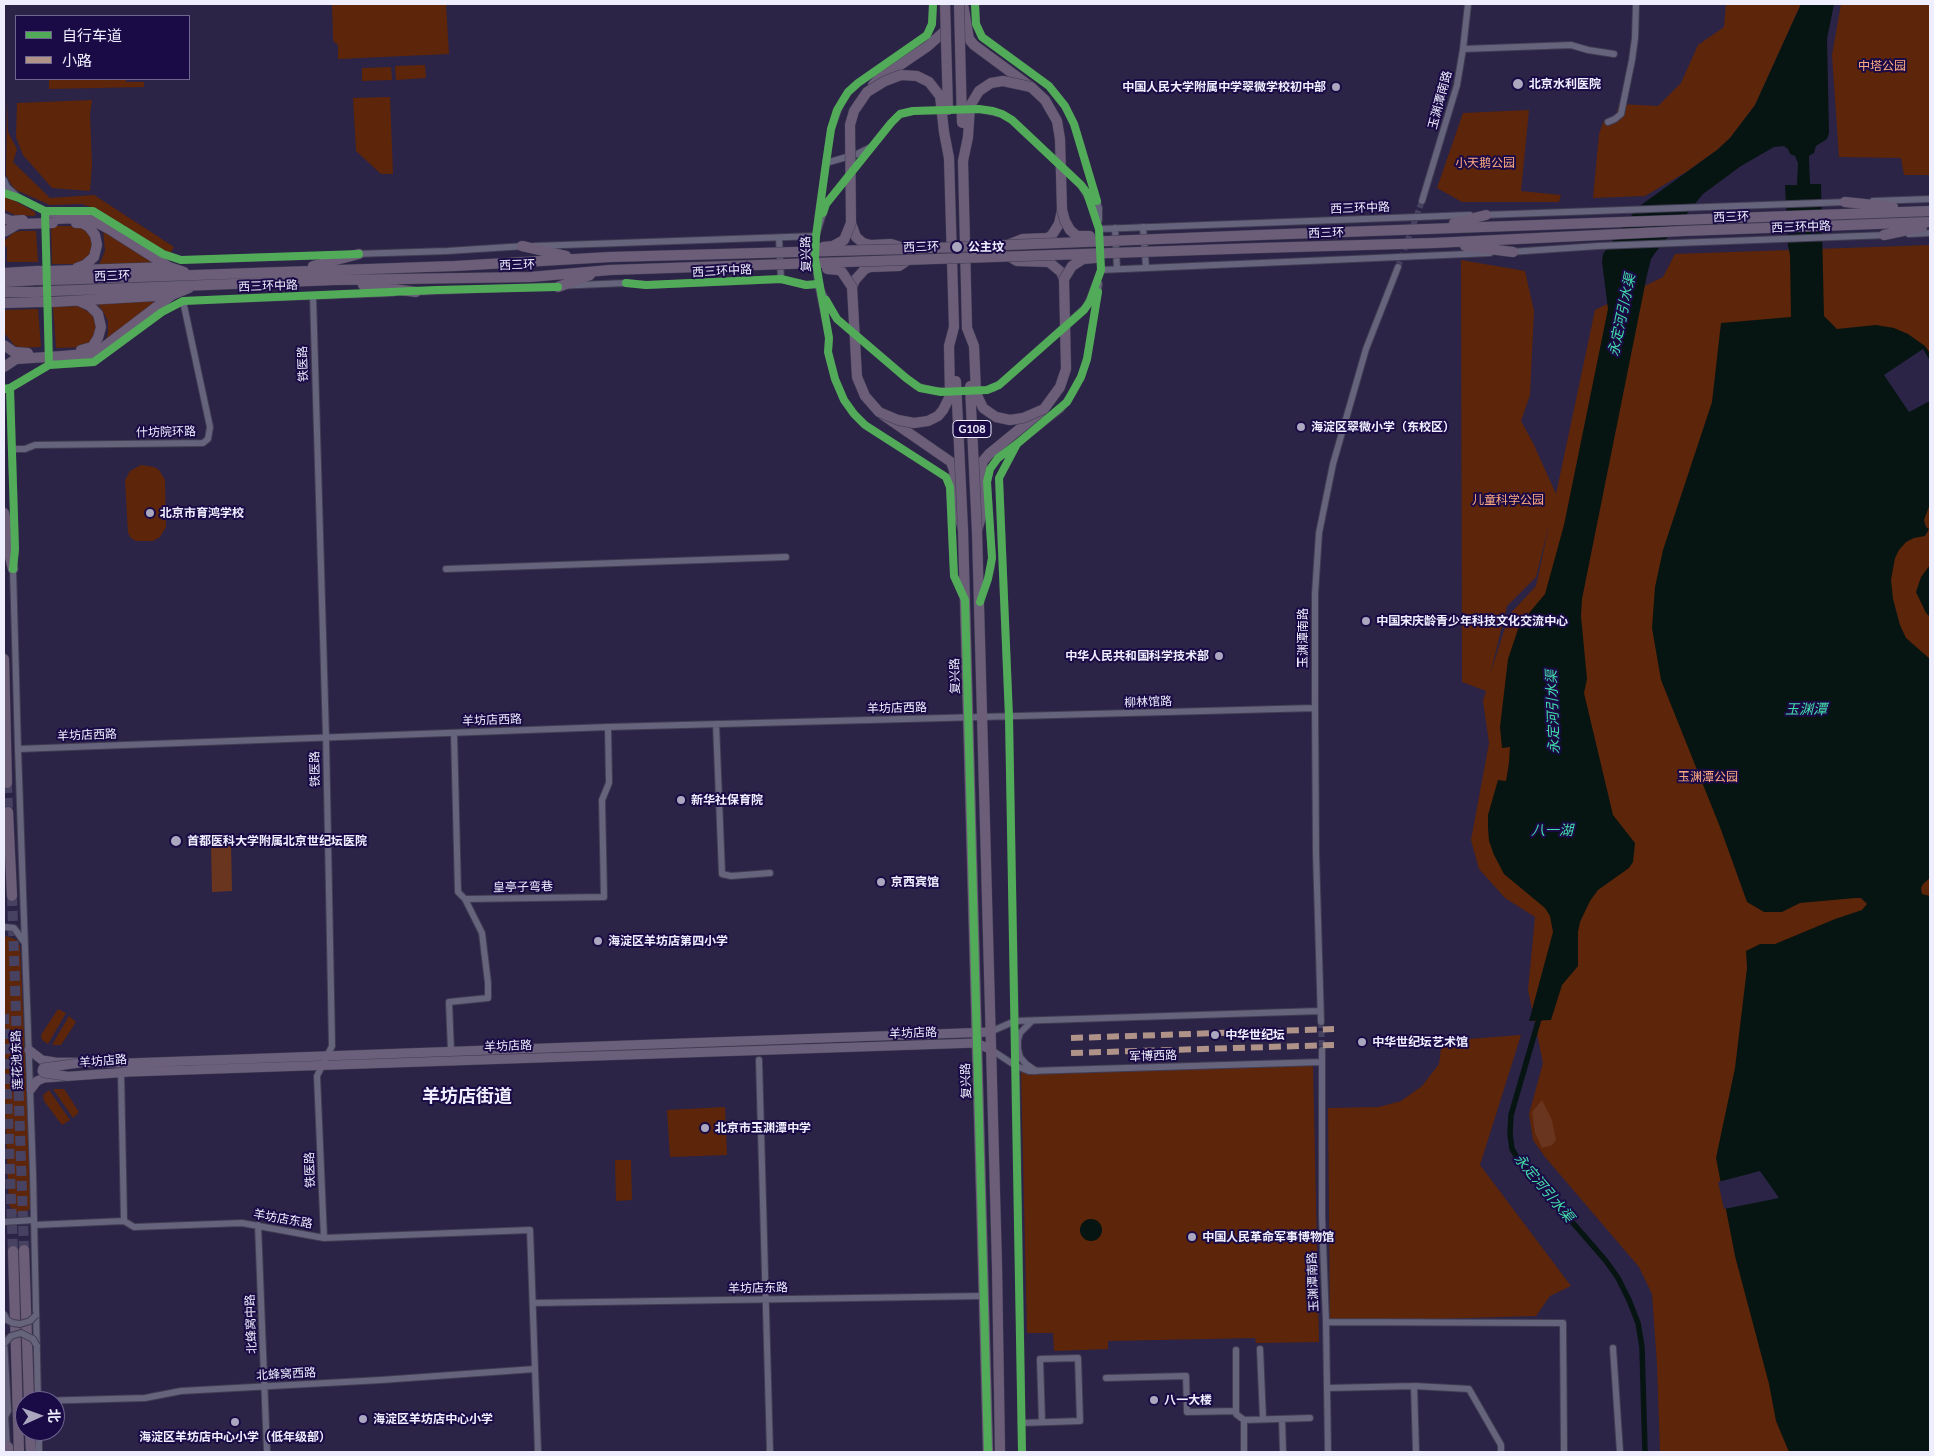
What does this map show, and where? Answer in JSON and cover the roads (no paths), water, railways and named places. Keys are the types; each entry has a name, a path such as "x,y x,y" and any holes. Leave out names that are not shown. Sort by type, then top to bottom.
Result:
{"highway":[{"name":"复兴路","path":"945,4 954,327 963,530 988,1452"},
{"name":"复兴路","path":"961,4 967,328 980,602 1000,1452"},
{"path":"961,4 969,39 974,45 1031,87 1045,100 1057,121 1060,139 1062,210 1060,224 1052,236 1048,238 1023,239 1008,251 1017,261 1049,262 1061,272 1064,279 1065,375 1057,394 1044,409 983,461 980,472 982,513 977,531"},
{"path":"852,288 855,280 870,267 899,266 908,255 891,244 871,245 863,243 856,237 852,223 850,125 854,111 878,80 928,46 946,30"},
{"path":"867,92 885,81 901,75 917,76 929,82 938,92 942,102 944,132 949,158"},
{"path":"963,161 968,137 968,114 971,101 978,91 991,83 1003,81 1031,87"},
{"path":"1845,202 1929,211"},
{"path":"1062,210 1067,226 1077,236 1105,236 1114,241"},
{"name":"西三环","path":"1008,251 1114,241 1929,211"},
{"path":"1436,228 1486,215"},
{"path":"4,218 11,221 50,218 92,220 109,228 169,267 193,280 96,353 14,352 4,345"},
{"path":"4,232 18,224 50,218 82,223 89,227 95,235 97,245 94,257 85,265 68,270 51,281 37,276 4,273"},
{"path":"812,253 823,247 839,244 848,233 852,223"},
{"path":"1884,236 1930,224"},
{"name":"西三环","path":"4,292 38,297 51,281 530,277 608,270 811,264 908,255 1008,251 1115,252 1259,248 1784,227 1930,224"},
{"path":"1434,242 1513,252"},
{"path":"522,246 577,259"},
{"path":"1064,279 1072,266 1080,261 1088,258 1108,257 1115,252"},
{"name":"西三环","path":"193,280 292,271 455,266 610,257 812,253 908,255"},
{"path":"292,271 359,254"},
{"path":"811,264 823,269 838,270 847,277 852,288 858,377 865,396 891,422 940,453 950,462 954,470 958,512 963,530"},
{"path":"68,270 169,267"},
{"path":"558,287 608,270"},
{"path":"4,282 37,276"},
{"path":"335,280 416,292"},
{"path":"4,303 38,297 52,302 172,295"},
{"path":"4,367 16,359 92,347 98,338 101,327 98,314 90,306 78,300"},
{"path":"879,412 898,420 921,423 933,418 943,410 950,396 949,346 954,327"},
{"path":"967,328 974,346 976,393 983,408 996,417 1010,420 1023,418 1044,409"},
{"path":"4,514 13,568"},
{"path":"4,659 7,782"},
{"path":"8,812 12,896"},
{"path":"13,1250 19,1452"},
{"path":"24,1250 29,1391"}],"main road":[{"path":"976,1038 990,1032"},
{"name":"羊坊店路","path":"32,1053 48,1061 79,1063 325,1060 976,1038"},
{"name":"羊坊店路","path":"33,1086 44,1078 66,1076 451,1051 976,1038 990,1049"},
{"path":"66,1076 44,1073 42,1071 43,1068 79,1063"}],"street":[{"name":"复兴路","path":"933,4 932,24 927,35 858,83 845,97 837,110 831,129 816,236 815,258 818,284 829,338 829,357 835,379 844,400 865,425 946,477 950,487 954,576 965,600"},
{"path":"818,284 837,319 916,386 935,391 987,390 994,388 1084,310 1090,301 1101,270 1098,208 1079,139 1067,110 1049,86 982,37 976,24 975,4"},
{"name":"玉渊潭南路","path":"1422,200 1457,85 1468,4"},
{"path":"1608,122 1621,114 1635,38 1636,4"},
{"path":"1463,49 1571,45 1614,54"},
{"path":"4,180 7,187 19,198 50,218 93,211 163,254 181,260 816,236 826,204 895,118 906,112 979,109 1002,114 1012,120 1081,185 1090,201 1099,229"},
{"path":"826,163 870,148"},
{"path":"4,193 19,198"},
{"name":"西三环中路","path":"1099,229 1930,198"},
{"path":"49,365 50,218"},
{"path":"1143,227 1146,268"},
{"path":"1115,228 1117,270"},
{"name":"西三环中路","path":"1513,252 1598,246 1884,236 1930,232"},
{"path":"779,238 781,279"},
{"path":"1101,270 1513,252"},
{"name":"玉渊潭南路","path":"1321,1022 1316,853 1315,708 1315,594 1318,543 1323,506 1333,464 1366,349 1398,267"},
{"name":"复兴路","path":"980,602 992,558 988,475 993,463 1061,409 1081,377 1090,344 1101,270"},
{"name":"西三环中路","path":"7,389 49,365 94,362 162,312 183,301 626,283 646,285 781,279 806,285 818,284"},
{"name":"铁医路","path":"312,296 326,737 332,1046 318,1076 324,1238"},
{"name":"什坊院环路","path":"12,449 25,449 36,445 203,443 208,439 210,427 183,301"},
{"name":"莲花池东路","path":"7,389 12,449 15,549 13,568 25,943 32,1053 38,1391"},
{"name":"复兴路","path":"1015,1021 1008,716 999,478 1017,444"},
{"path":"446,569 786,556"},
{"name":"柳林馆路","path":"982,718 1315,708"},
{"name":"羊坊店西路","path":"18,749 454,732 982,718"},
{"path":"716,724 722,874 732,876 770,874"},
{"name":"皇亭子弯巷","path":"465,899 604,897 602,800 609,783 608,728"},
{"path":"451,1051 449,1002 488,998 482,933 465,899 458,892 454,732"},
{"path":"4,927 14,928 25,943"},
{"path":"990,1032 1015,1021 1320,1011"},
{"path":"1032,1021 1020,1033 1018,1049 1020,1057 1036,1071"},
{"name":"军博西路","path":"990,1049 1025,1071 1322,1062"},
{"name":"玉渊潭南路","path":"1322,1050 1322,1217 1328,1388 1328,1452"},
{"path":"759,1060 770,1452"},
{"path":"1016,1066 1022,1452"},
{"path":"121,1073 124,1221"},
{"name":"羊坊店东路","path":"4,1222 124,1221 134,1226 242,1223 324,1238 530,1230 533,1303 983,1296"},
{"name":"北蜂窝中路","path":"258,1225 267,1452"},
{"path":"533,1303 538,1452"},
{"path":"4,1314 7,1320 20,1324 30,1321 36,1314"},
{"path":"1326,1322 1562,1323 1564,1452"},
{"path":"4,1344 11,1336 21,1334 33,1339 37,1346"},
{"path":"4,1339 8,1411 5,1417"},
{"path":"1613,1348 1620,1452"},
{"path":"1260,1349 1262,1420"},
{"path":"1236,1350 1236,1414 1244,1420 1310,1418"},
{"path":"1022,1423 1080,1421 1078,1358 1040,1359 1042,1422"},
{"name":"北蜂窝西路","path":"65,1400 145,1398 181,1391 535,1369"},
{"path":"1106,1378 1186,1376 1187,1412 1236,1411"},
{"path":"1414,1386 1416,1452"},
{"path":"1328,1388 1414,1386 1469,1389 1501,1445 1501,1452"},
{"path":"4,1398 8,1450"},
{"path":"1282,1419 1283,1452"},
{"path":"1244,1420 1244,1452"}],"water":[{"name":"玉渊潭","path":"1801,4 1834,4 1827,39 1829,133 1827,139 1816,146 1814,153 1809,156 1810,184 1821,184 1824,316 1837,329 1876,325 1894,328 1908,334 1925,346 1930,353 1930,504 1924,520 1926,527 1929,529 1925,536 1906,542 1899,550 1895,558 1891,580 1893,599 1900,625 1906,638 1930,659 1930,878 1921,888 1922,894 1930,896 1930,1452 1789,1452 1776,1421 1769,1384 1735,1256 1716,1158 1735,1068 1747,968 1746,951 1760,944 1775,944 1862,910 1867,904 1861,898 1855,898 1800,903 1782,912 1764,912 1747,902 1720,827 1661,680 1652,628 1655,587 1663,550 1712,402 1721,323 1791,317 1790,255 1785,185 1797,185 1798,163 1795,156 1790,154 1784,146 1774,147 1741,166 1703,194 1651,259 1582,599 1581,616 1587,679 1584,693 1613,815 1635,843 1633,862 1629,868 1598,890 1590,901 1580,922 1578,932 1578,966 1562,985 1551,1020 1529,1021 1553,932 1550,916 1545,908 1504,874 1489,841 1488,815 1498,780 1506,781 1509,763 1510,747 1502,748 1500,727 1508,659 1518,629 1545,594 1564,525 1608,309 1602,262 1603,254 1637,208 1717,150 1730,138 1755,105"},
{"path":"1930,565 1930,617 1926,613 1916,592 1921,577"},
{"path":"1091,1219 1099,1222 1102,1230 1099,1238 1091,1241 1083,1238 1080,1230 1083,1222"}],"waterway":[{"name":"永定河引水渠","path":"1540,1015 1511,1115 1510,1134 1512,1149 1520,1162 1606,1261 1618,1278 1629,1300 1638,1323 1642,1347 1645,1452"}],"tunnel":[{"path":"1398,267 1422,201"},
{"path":"7,783 8,812"},
{"path":"12,896 24,1250"},
{"path":"4,1014 13,1251"},
{"path":"1321,1022 1322,1050"}],"place":[{"name":"北京水利医院","path":"1518,84"},
{"name":"中国人民大学附属中学翠微学校初中部","path":"1336,87"},
{"name":"公主坟","path":"957,247"},
{"name":"海淀区翠微小学（东校区）","path":"1301,427"},
{"name":"北京市育鸿学校","path":"150,513"},
{"name":"中国宋庆龄青少年科技文化交流中心","path":"1366,621"},
{"name":"中华人民共和国科学技术部","path":"1219,656"},
{"name":"新华社保育院","path":"681,800"},
{"name":"首都医科大学附属北京世纪坛医院","path":"176,841"},
{"name":"京西宾馆","path":"881,882"},
{"name":"海淀区羊坊店第四小学","path":"598,941"},
{"name":"中华世纪坛","path":"1215,1035"},
{"name":"中华世纪坛艺术馆","path":"1362,1042"},
{"name":"北京市玉渊潭中学","path":"705,1128"},
{"name":"中国人民革命军事博物馆","path":"1192,1237"},
{"name":"八一大楼","path":"1154,1400"},
{"name":"海淀区羊坊店中心小学","path":"363,1419"},
{"name":"海淀区羊坊店中心小学（低年级部）","path":"235,1422"}],"district":[{"name":"羊坊店街道","path":"467,1096"}],"park label":[{"name":"中塔公园","path":"1882,66"},
{"name":"小天鹅公园","path":"1485,163"},
{"name":"儿童科学公园","path":"1508,500"},
{"name":"玉渊潭公园","path":"1708,777"}],"water label":[{"name":"八一湖","path":"1552,830"}]}
